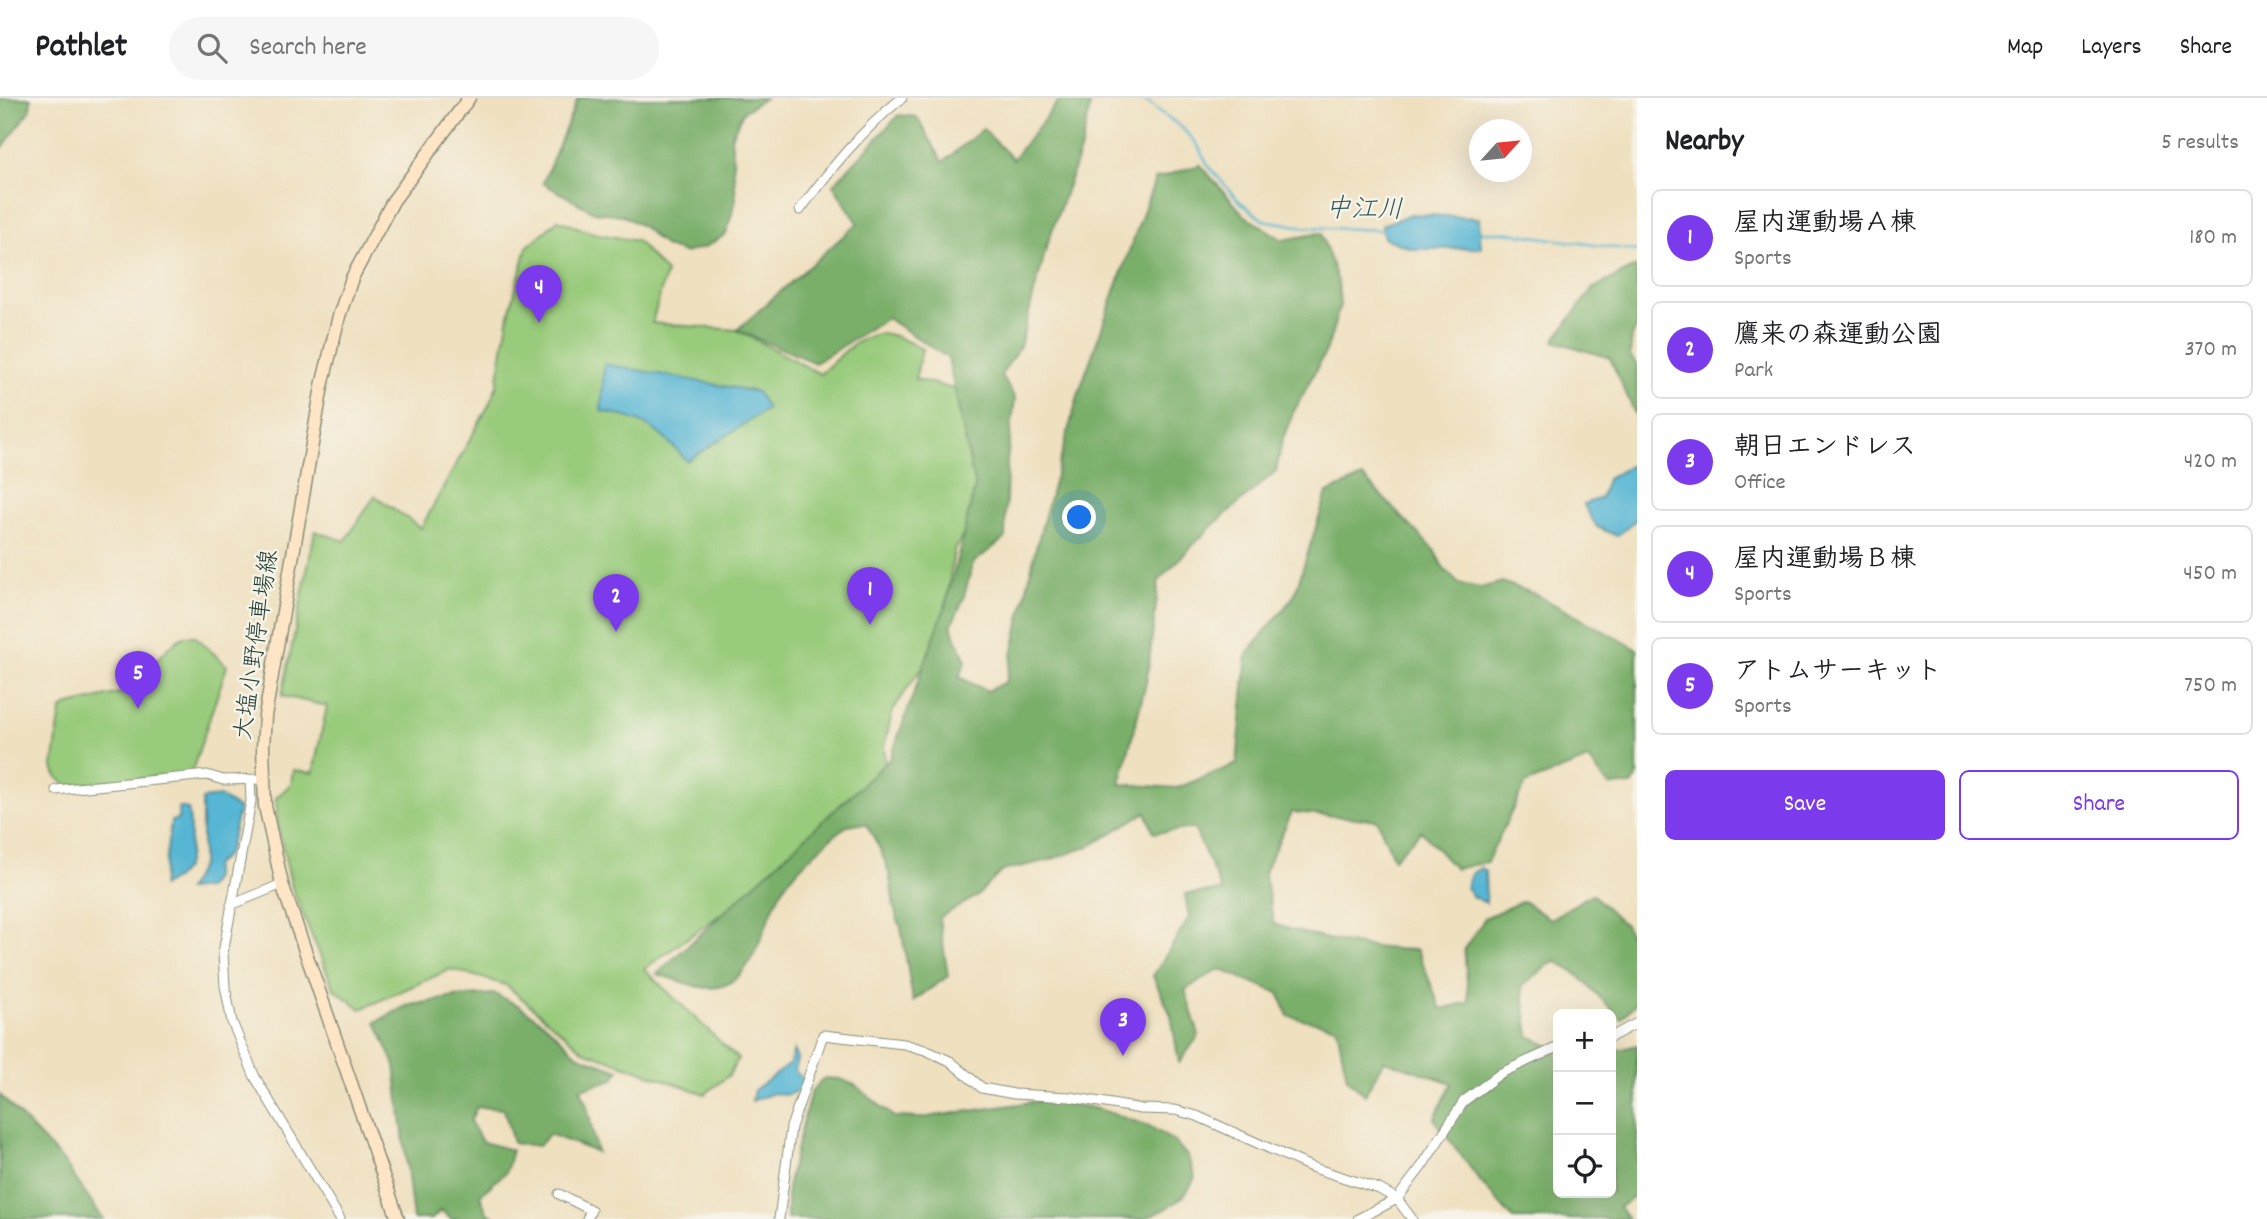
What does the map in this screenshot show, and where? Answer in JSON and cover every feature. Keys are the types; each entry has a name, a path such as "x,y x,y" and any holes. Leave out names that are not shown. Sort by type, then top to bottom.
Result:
{"main road":[{"name":"大塩小野停車場線","path":"398,1219 282,884 272,845 264,779 265,716 322,386 339,316 352,278 393,201 469,98"}],"street":[{"path":"800,210 838,160 902,98"},
{"path":"56,790 207,775 223,780 264,779"},
{"path":"250,780 251,801 223,953 225,986 232,1022 255,1077 340,1219"},
{"path":"231,905 282,884"},
{"path":"1616,1034 1637,1023"},
{"path":"779,1219 791,1127 823,1035 904,1044 925,1050 950,1060 982,1088 1014,1094 1070,1097 1141,1109 1175,1110 1197,1116 1311,1167 1363,1183 1396,1199 1412,1219"},
{"path":"1358,1219 1396,1199 1422,1166 1464,1101 1501,1073 1553,1049"},
{"path":"559,1194 591,1210 587,1219"}],"green space":[{"path":"0,98 31,98 30,110 0,151"},
{"path":"578,98 765,98 743,112 731,137 736,199 726,234 705,247 684,253 666,247 643,227 622,215 594,212 543,183"},
{"path":"1061,98 1085,98 1090,105 1082,145 1047,245 1020,346 1001,375 1015,398 1007,462 1005,538 973,563 963,600 951,626 966,661 959,677 987,691 1006,682 1036,548 1079,392 1155,179 1200,165 1244,215 1283,240 1321,233 1338,282 1340,305 1327,349 1293,413 1282,441 1276,471 1212,526 1159,580 1147,679 1120,784 1177,788 1237,764 1247,654 1294,596 1327,493 1363,477 1434,550 1444,569 1459,584 1481,588 1502,582 1535,594 1637,649 1637,777 1632,785 1609,786 1588,759 1525,784 1487,862 1455,869 1421,831 1394,859 1377,820 1292,812 1264,872 1274,924 1345,943 1417,950 1441,1009 1469,1002 1464,949 1486,917 1523,901 1550,919 1592,894 1625,925 1637,947 1637,1002 1621,1019 1616,1014 1616,1009 1611,1009 1580,977 1555,960 1522,986 1529,1036 1553,1048 1553,1198 1616,1198 1616,1051 1637,1045 1637,1192 1632,1199 1619,1207 1628,1219 1513,1219 1481,1182 1434,1119 1452,1083 1384,1060 1365,1095 1347,1078 1337,1027 1288,1016 1279,993 1219,969 1185,990 1199,1035 1179,1063 1171,1015 1153,976 1189,918 1185,894 1222,891 1194,828 1154,833 1146,812 1090,846 1049,860 1002,871 977,896 939,918 948,976 913,1001 889,873 866,824 853,824 844,828 788,881 777,899 751,959 743,972 732,981 712,988 657,974 890,759 946,604 975,487 948,358 887,318 815,363 737,330 858,223 833,185 899,115 917,117 943,162 983,129 1013,159"},
{"path":"558,220 593,233 637,241 666,273 652,323 737,330 820,374 852,346 871,335 891,335 922,349 915,379 970,393 980,470 970,524 954,550 946,604 928,659 893,709 884,747 887,795 644,969 738,1059 729,1075 705,1094 584,1051 506,985 451,969 361,1009 334,989 292,888 278,827 276,798 291,784 293,770 313,773 327,706 282,696 315,531 345,541 375,496 421,528 489,405 497,385 509,314 527,247"},
{"path":"1635,267 1637,327 1632,336 1630,356 1637,365 1637,418 1610,358 1554,341 1592,289"},
{"path":"185,636 195,636 227,666 191,774 71,785 59,778 53,766 61,711 66,706 128,691 175,642"},
{"path":"494,994 518,1005 544,1023 579,1056 619,1070 614,1079 580,1089 597,1152 549,1134 539,1146 513,1143 504,1109 477,1107 470,1121 482,1142 512,1150 506,1172 480,1195 487,1213 498,1219 451,1219 441,1210 432,1219 413,1219 395,1065 376,1022 406,1006 455,997"},
{"path":"825,1078 840,1079 855,1085 894,1117 920,1118 1047,1100 1098,1109 1149,1126 1176,1143 1188,1157 1195,1177 1181,1198 1145,1219 787,1219 787,1187 811,1091"},
{"path":"0,1095 63,1161 103,1219 0,1219"}],"water":[{"path":"1411,214 1479,218 1481,248 1413,249 1384,238 1382,225"},
{"path":"604,364 757,392 767,409 687,461 667,440 649,427 601,411"},
{"path":"1637,462 1637,519 1617,536 1597,527 1583,504 1601,498 1607,479"},
{"path":"220,797 239,809 228,853 214,866 214,878 207,888 187,890 202,864 202,799"},
{"path":"179,807 188,809 189,815 187,863 181,873 162,886 171,821 178,819"},
{"path":"1481,868 1485,871 1486,903 1473,897 1466,887 1471,874"},
{"path":"794,1050 797,1058 795,1071 803,1080 801,1091 784,1095 774,1093 752,1101 754,1090 789,1065"}],"waterway":[{"name":"中江川","path":"1142,98 1181,127 1197,144 1209,167 1238,200 1263,220 1304,227 1383,230"},
{"name":"中江川","path":"1477,232 1504,232 1637,251"}],"place":[{"name":"屋内運動場Ｂ棟","path":"539,323"},
{"name":"屋内運動場Ａ棟","path":"870,625"},
{"name":"鷹来の森運動公園","path":"616,632"},
{"name":"アトムサーキット","path":"138,709"},
{"name":"朝日エンドレス","path":"1123,1056"}]}
